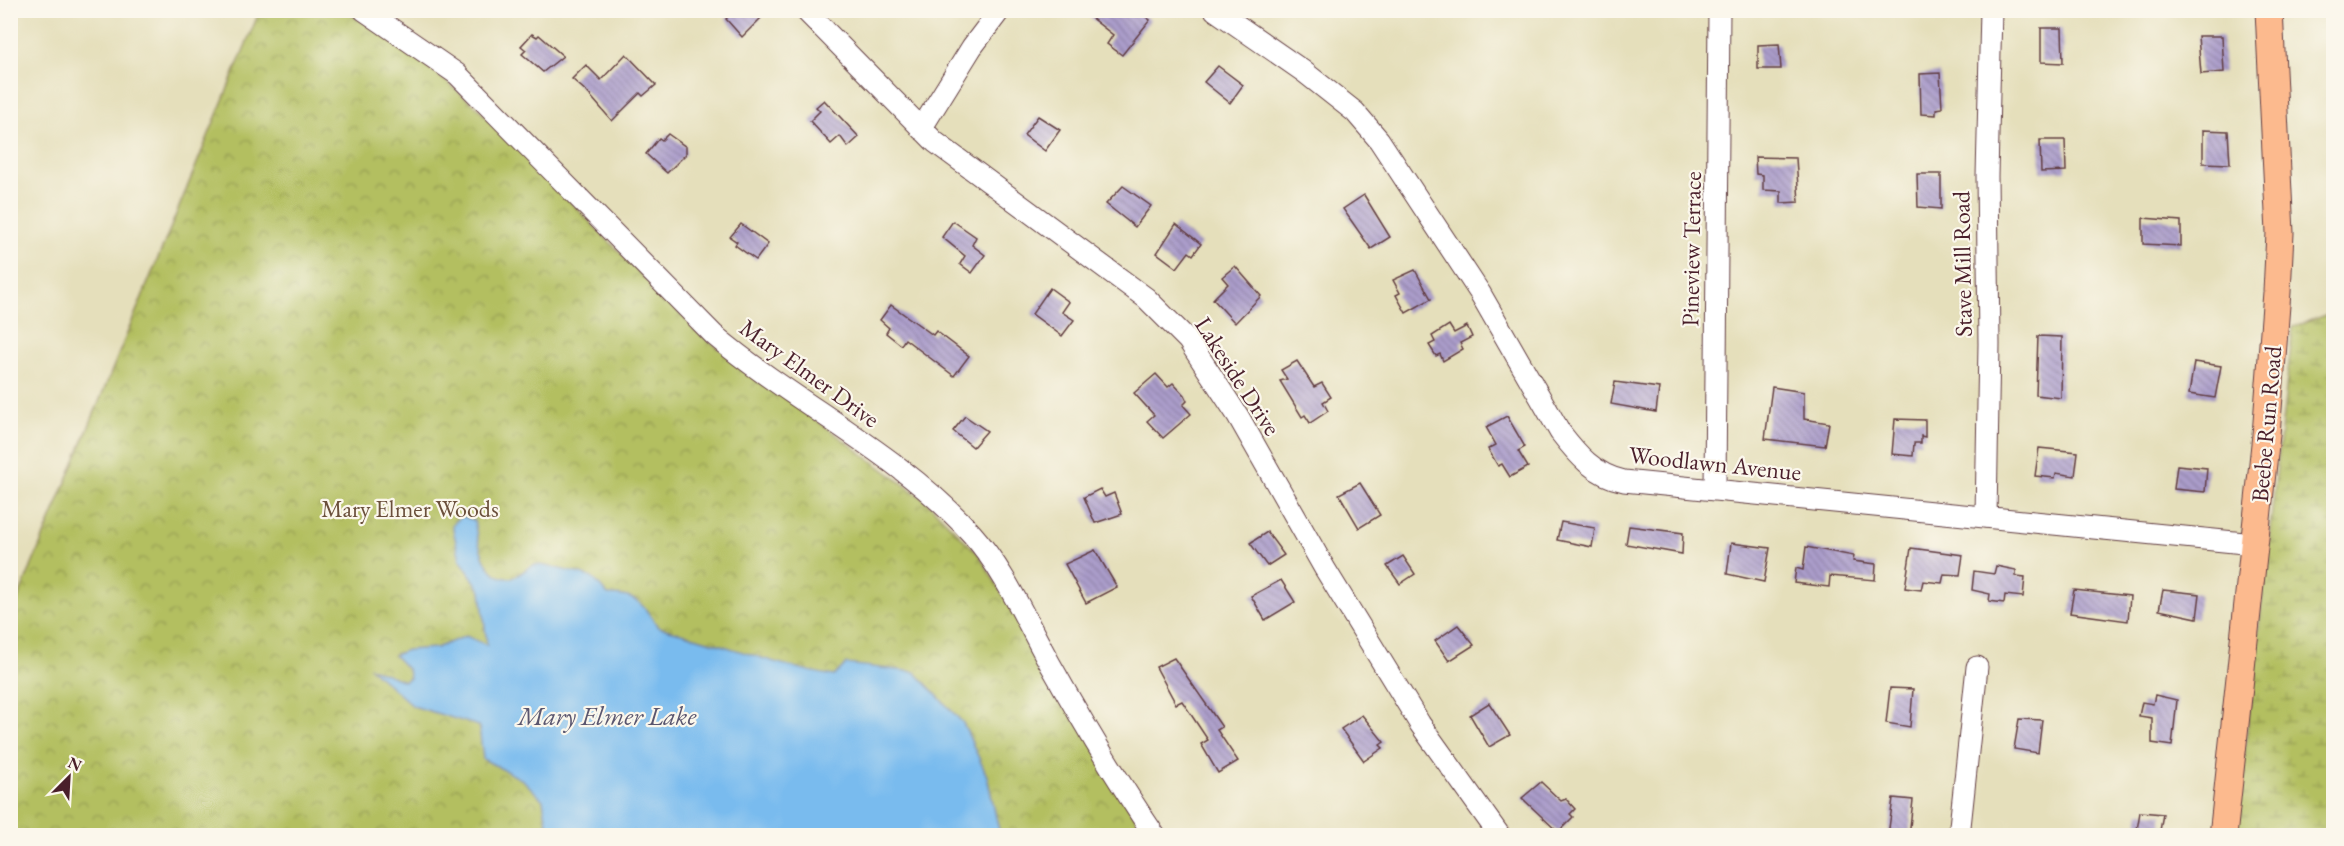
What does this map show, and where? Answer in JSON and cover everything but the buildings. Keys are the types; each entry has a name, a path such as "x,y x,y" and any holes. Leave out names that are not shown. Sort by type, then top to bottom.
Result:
{"main road":[{"name":"Beebe Run Road","path":"2223,836 2267,424 2280,233 2269,10"}],"street":[{"name":"Mary Elmer Drive","path":"364,10 457,74 714,335 751,366 893,463 932,494 970,532 994,563 1060,682 1155,836"},
{"name":"Lakeside Drive","path":"805,10 935,142 1146,297 1188,340 1238,416 1325,569 1420,724 1500,836"},
{"path":"921,129 972,47 1000,10"},
{"name":"Woodlawn Avenue","path":"1215,10 1303,71 1355,112 1379,140 1474,283 1560,432 1576,452 1601,473 1612,478 2254,544"},
{"name":"Pineview Terrace","path":"1715,489 1719,10"},
{"name":"Stave Mill Road","path":"1986,517 1989,344 1986,176 1991,10"},
{"path":"1959,836 1977,667"}],"green space":[{"name":"Mary Elmer Woods","path":"260,10 347,11 418,58 477,107 702,336 925,500 979,555 1147,836 11,836 11,616"},
{"path":"2333,312 2333,835 2235,836 2293,327"}],"water":[{"name":"Mary Elmer Lake","path":"462,516 474,520 483,557 494,572 501,577 513,577 534,565 588,576 608,595 626,596 638,602 658,627 812,672 834,676 846,664 915,672 963,723 987,776 999,830 1005,835 525,835 547,823 543,800 523,780 483,759 479,726 413,706 369,667 404,681 410,678 408,670 394,655 407,650 436,648 466,636 487,645 481,591 460,559 452,525"}]}
